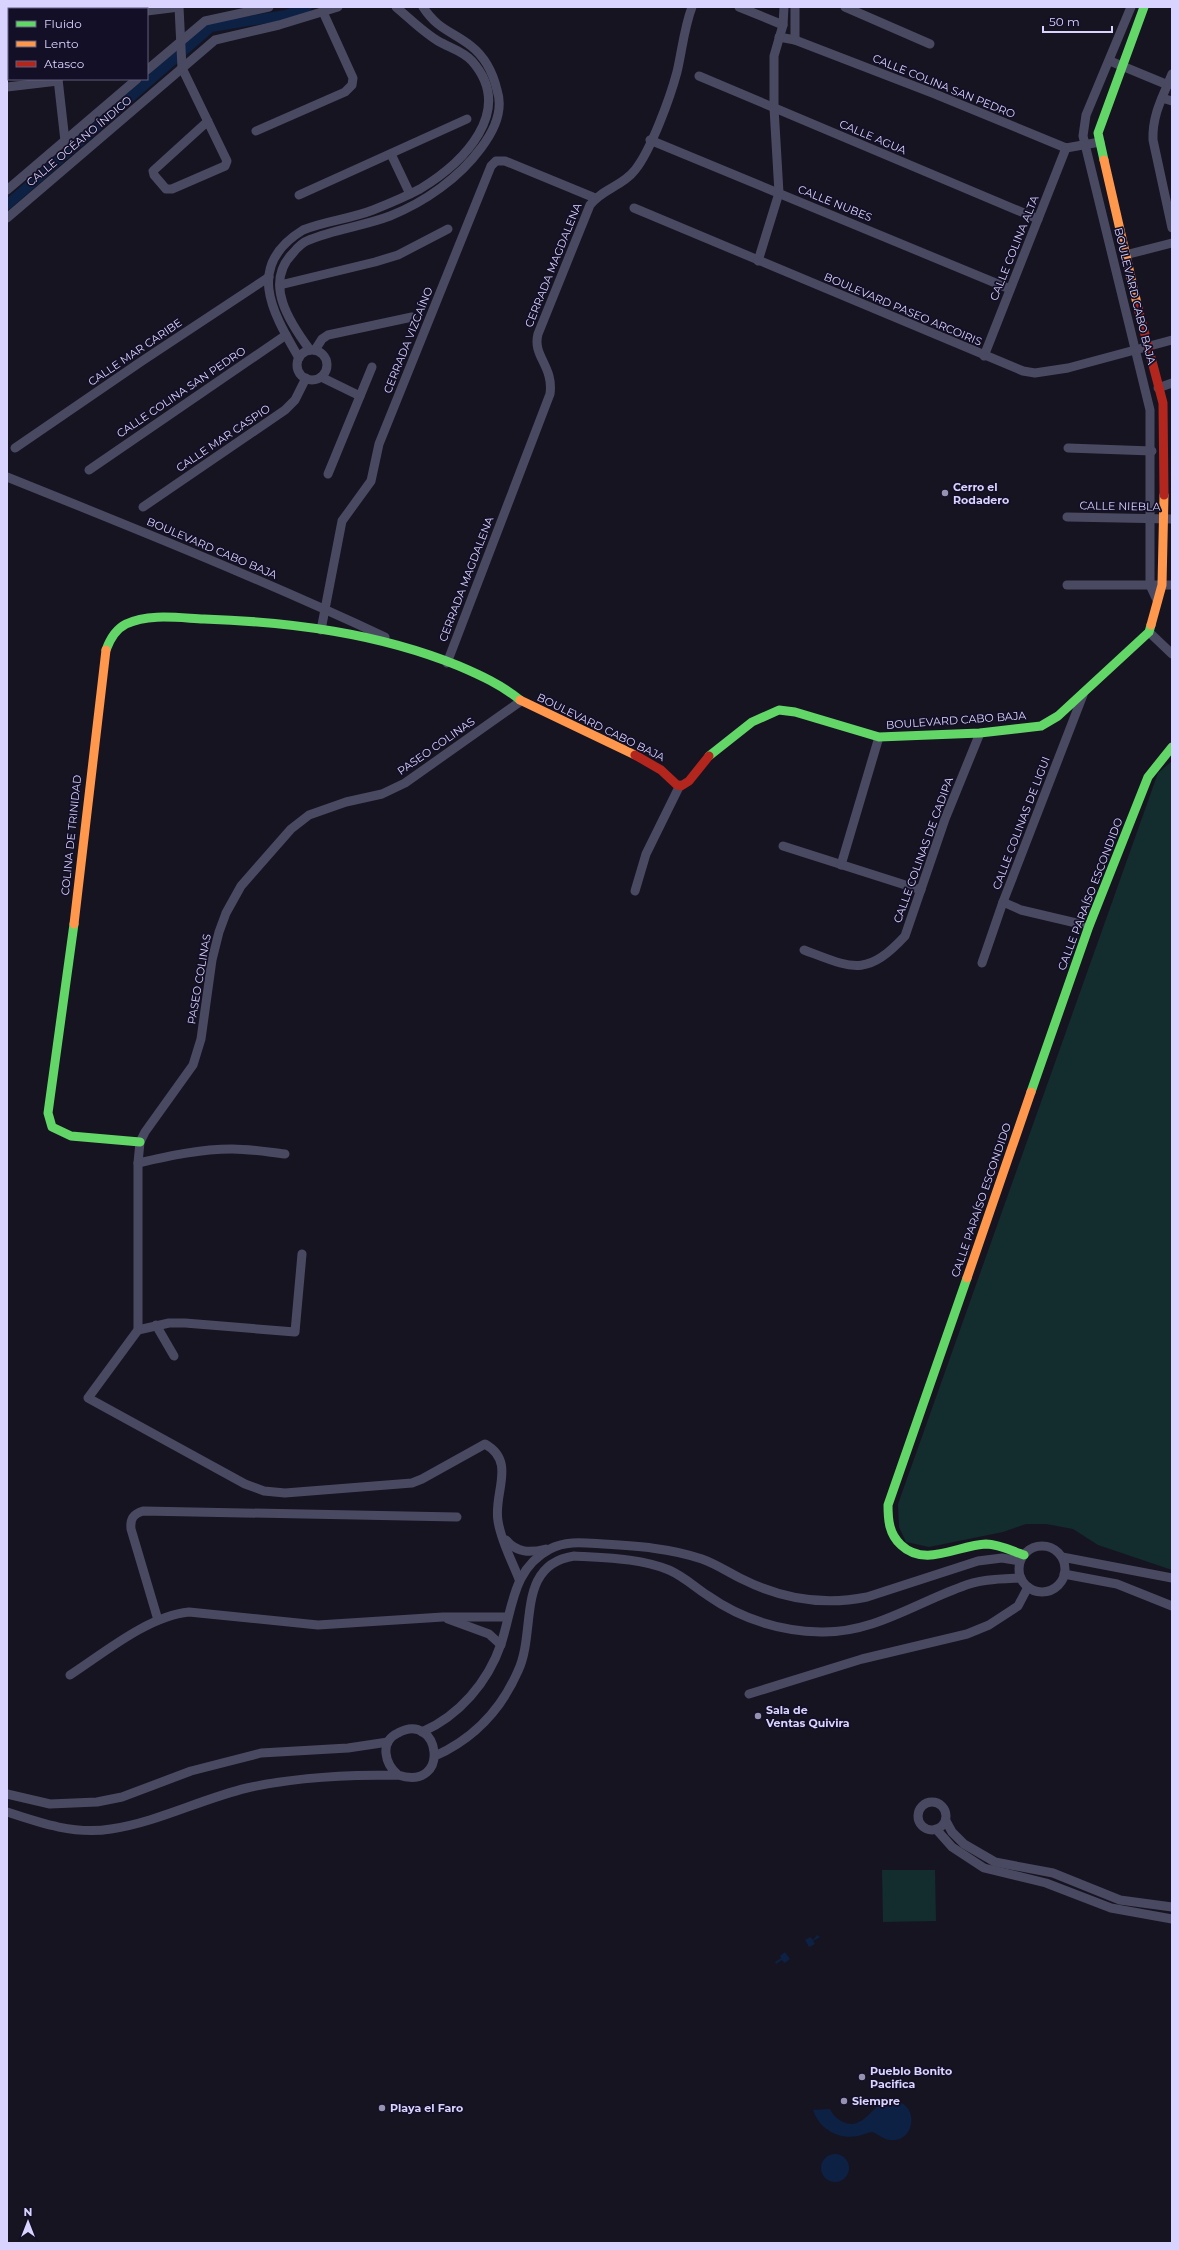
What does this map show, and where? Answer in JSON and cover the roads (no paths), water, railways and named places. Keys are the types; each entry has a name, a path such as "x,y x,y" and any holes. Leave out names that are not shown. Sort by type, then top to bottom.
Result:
{"street":[{"path":"148,11 179,7 182,67 226,157 226,165 172,189 166,189 154,175 153,171 208,121"},
{"path":"148,69 181,46 205,21 269,7"},
{"name":"CALLE OCÉANO ÍNDICO","path":"7,218 210,44 221,38 279,26 338,7"},
{"path":"396,7 438,41 461,52 472,61 485,83 489,102 485,124 470,147 441,173 410,194 371,211 313,226 293,235 276,255 268,278 270,300 286,335 299,358 298,369 306,378 316,379 321,377 326,372 328,365 326,358 313,350 288,315 283,304 280,285 281,271 289,256 308,240 375,222 414,204 459,173 483,146 498,118 500,103 498,90 481,55 471,46 439,27 423,7"},
{"name":"CERRADA MAGDALENA","path":"447,663 550,394 551,378 546,365 538,352 537,340 573,245 590,205 595,198 623,182 634,171 650,140 672,88 692,7"},
{"path":"740,7 783,25"},
{"path":"758,261 780,193 774,108 774,56 783,25 784,7"},
{"path":"795,7 795,40"},
{"path":"845,7 930,44"},
{"name":"BOULEVARD CABO BAJA","path":"1131,7 1110,61 1086,115 1083,126 1085,145 1150,410 1152,451 1150,585 1157,600"},
{"name":"BOULEVARD CABO BAJA","path":"7,477 160,538 324,609 404,646 504,687 521,701 643,760 661,770 680,785 686,785 705,759 720,749 752,722 779,710 795,712 879,737 980,733 1041,726 1058,716 1084,694 1149,632 1162,585 1168,519 1168,451 1164,413 1122,244 1098,133 1121,66 1144,7"},
{"path":"256,132 345,92 352,85 353,78 323,12"},
{"name":"CALLE COLINA SAN PEDRO","path":"779,37 795,40 935,94 1066,148"},
{"path":"1110,61 1168,85"},
{"path":"1172,74 1152,126 1153,140 1172,228"},
{"name":"CALLE AGUA","path":"699,76 1038,219"},
{"path":"7,87 58,80 65,141"},
{"name":"CALLE OCÉANO ÍNDICO","path":"7,190 135,80"},
{"path":"1162,98 1172,101"},
{"path":"299,195 467,119"},
{"name":"CALLE NUBES","path":"650,140 1010,289"},
{"path":"1066,148 1100,142"},
{"name":"CALLE COLINA ALTA","path":"984,356 1066,148"},
{"path":"391,154 410,194"},
{"name":"CERRADA VIZCAÍNO","path":"321,630 342,521 371,481 379,444 491,166 496,161 506,161 595,198"},
{"name":"BOULEVARD PASEO ARCOIRIS","path":"634,208 984,356 1023,371 1035,373 1068,368 1172,340"},
{"path":"371,211 375,222"},
{"path":"280,285 398,255 448,229"},
{"path":"1125,255 1172,243"},
{"path":"1110,246 1122,244"},
{"name":"CALLE MAR CARIBE","path":"15,448 142,361 268,278"},
{"path":"299,358 313,350 322,339 328,335 412,317"},
{"name":"CALLE COLINA SAN PEDRO","path":"89,470 286,335"},
{"path":"328,474 372,367"},
{"path":"321,377 360,396"},
{"name":"CALLE MAR CASPIO","path":"143,507 285,410 294,400 306,378"},
{"path":"1158,388 1172,383"},
{"path":"1068,448 1152,451"},
{"name":"CALLE NIEBLA","path":"1067,518 1168,519"},
{"path":"1067,585 1172,586"},
{"name":"COLINA DE TRINIDAD","path":"140,1142 71,1136 59,1132 52,1127 48,1108 71,946 104,655 108,642 113,635 125,625 136,620 152,618 198,618"},
{"name":"BOULEVARD CABO BAJA","path":"198,618 248,621 321,630 404,646"},
{"path":"1149,632 1172,654"},
{"name":"CALLE COLINAS DE LIGUI","path":"982,963 1003,902 1084,694"},
{"name":"PASEO COLINAS","path":"138,1330 138,1163 140,1142 193,1065 201,1039 212,960 219,932 226,912 241,886 291,829 310,815 346,802 382,794 405,783 521,701"},
{"name":"CALLE COLINAS DE CADIPA","path":"804,950 842,964 858,967 877,960 891,951 905,936 945,819 980,733"},
{"path":"841,864 879,737"},
{"name":"CALLE PARAÍSO ESCONDIDO","path":"1022,1558 996,1544 958,1548 929,1557 910,1554 900,1545 890,1530 888,1506 1089,926 1148,777 1172,747"},
{"path":"635,891 646,854 680,785"},
{"path":"783,846 921,890"},
{"path":"1003,902 1021,910 1089,926"},
{"path":"138,1163 164,1157 214,1150 234,1149 285,1154"},
{"path":"302,1254 295,1332 185,1323 156,1325 138,1330 88,1398 245,1484 264,1491 285,1494 412,1483 485,1444 498,1453 502,1466 497,1509 501,1534 519,1579"},
{"path":"156,1325 174,1356"},
{"path":"158,1620 131,1529 132,1517 136,1513 151,1511 457,1517"},
{"path":"501,1534 515,1550 532,1552 575,1543 592,1543 684,1553 713,1563 741,1579 775,1593 815,1602 852,1600 867,1597 978,1561 1002,1558 1022,1558 1036,1546 1051,1548 1062,1557 1172,1578"},
{"path":"422,1732 446,1719 469,1697 494,1659 501,1644 507,1617 519,1579 538,1556 551,1548"},
{"path":"435,1756 449,1750 472,1734 490,1717 505,1697 519,1670 526,1646 532,1598 536,1583 542,1571 551,1563 562,1557 574,1556 650,1564 671,1571 708,1596 752,1619 788,1630 822,1632 873,1625 961,1586 980,1581 1021,1578"},
{"path":"1022,1558 1021,1578 1028,1587 1042,1591 1049,1590 1061,1581 1064,1574 1062,1557"},
{"path":"1064,1574 1117,1584 1172,1606"},
{"path":"749,1694 862,1659 967,1634 989,1625 1018,1606 1028,1587"},
{"path":"70,1675 158,1620 178,1613 188,1612 318,1625 443,1617 507,1617"},
{"path":"443,1617 489,1634 501,1644"},
{"path":"7,1812 37,1822 61,1827 109,1830 144,1823 220,1796 270,1784 335,1776 398,1775 408,1778 417,1778 426,1773 432,1766 435,1756 432,1742 422,1732 413,1729 403,1730 395,1734 388,1742 386,1760 391,1769 398,1775"},
{"path":"7,1794 50,1804 97,1802 122,1797 190,1771 261,1753 291,1750 348,1748 388,1742"},
{"path":"946,1820 936,1829 927,1829 919,1820 919,1811 924,1804 933,1801 941,1804 946,1812 946,1820 952,1832 964,1844 995,1862 1053,1873 1120,1900 1172,1907"},
{"path":"936,1829 952,1847 984,1868 1046,1883 1111,1908 1172,1919"}],"water":[{"path":"817,1935 820,1937 813,1941 815,1944 809,1947 805,1940 810,1937 813,1940"},
{"path":"785,1952 790,1959 785,1963 782,1960 776,1964 775,1962 781,1958 780,1956"},
{"path":"888,2101 898,2102 906,2106 910,2112 912,2120 910,2128 906,2135 899,2139 890,2140 873,2132 851,2137 837,2135 825,2128 820,2123 813,2110 830,2109 839,2120 850,2124 862,2120 882,2103"},
{"path":"835,2154 845,2158 849,2168 845,2178 835,2182 825,2178 821,2168 825,2158"}],"waterway":[{"path":"7,205 211,27 286,15 307,7"}],"place":[{"name":"Cerro el Rodadero","path":"945,493"},
{"name":"Sala de Ventas Quivira","path":"758,1716"},
{"name":"Pueblo Bonito Pacifica","path":"862,2077"},
{"name":"Siempre","path":"844,2101"},
{"name":"Playa el Faro","path":"382,2108"}]}
